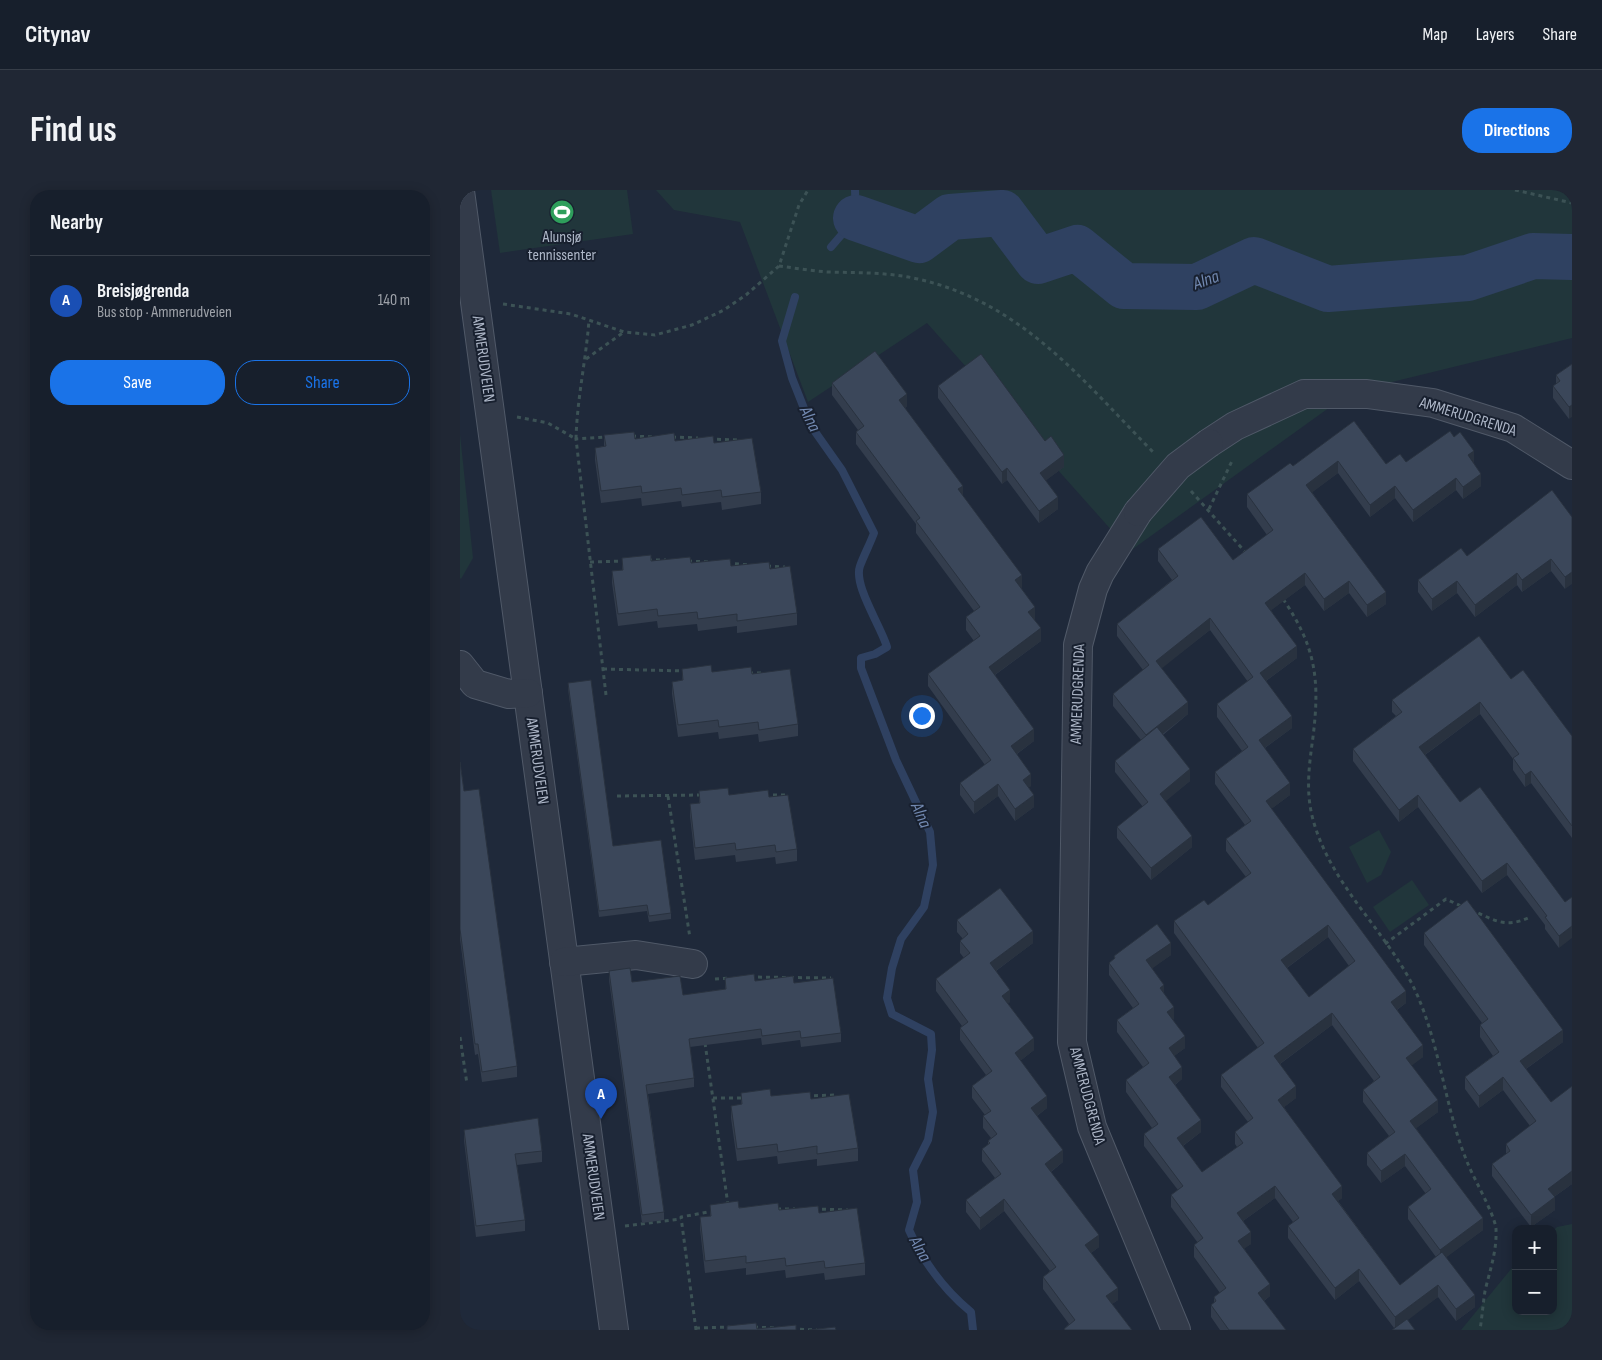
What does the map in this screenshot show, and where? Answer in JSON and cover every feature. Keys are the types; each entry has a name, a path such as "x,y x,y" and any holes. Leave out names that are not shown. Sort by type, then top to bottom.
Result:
{"street":[{"name":"AMMERUDVEIEN","path":"460,191 614,1330"},
{"name":"AMMERUDGRENDA","path":"1176,1330 1092,1127 1072,1042 1078,645 1093,589 1100,573 1138,512 1178,466 1235,426 1304,394 1367,394 1433,403 1513,428 1572,465"},
{"path":"460,665 475,684 510,694 528,693"},
{"path":"564,962 636,955 693,964"}],"path":[{"path":"503,304 571,314 624,332 654,335 692,325 724,310 746,295 779,266 799,206 808,190"},
{"path":"1515,190 1572,203"},
{"path":"779,266 826,272 872,272 918,279 972,295 1028,330 1082,378 1156,454"},
{"path":"588,320 586,359 577,418 576,439 606,695"},
{"path":"586,359 624,332"},
{"path":"509,415 548,423 576,439 615,437"},
{"path":"624,436 739,440"},
{"path":"1209,509 1224,473 1237,454"},
{"path":"1189,489 1209,509 1252,560"},
{"path":"643,560 670,559"},
{"path":"680,560 756,565"},
{"path":"590,562 625,561"},
{"path":"766,566 785,567"},
{"path":"1278,593 1298,623 1309,645 1314,666 1316,699 1308,776 1309,803 1314,824 1330,862 1349,894 1406,974 1420,1005 1467,1162 1496,1227 1494,1258 1485,1292 1480,1330"},
{"path":"603,669 692,671"},
{"path":"740,672 770,673"},
{"path":"617,796 708,795"},
{"path":"758,795 788,795"},
{"path":"668,796 697,980 733,978"},
{"path":"1385,944 1446,899 1501,922 1515,924 1530,917"},
{"path":"742,977 831,978"},
{"path":"460,1037 467,1084"},
{"path":"705,1039 728,1208"},
{"path":"797,1096 834,1095"},
{"path":"713,1098 750,1097"},
{"path":"768,1208 798,1209"},
{"path":"808,1209 858,1210"},
{"path":"619,1226 646,1225 719,1210"},
{"path":"681,1219 696,1329 732,1327"},
{"path":"749,1327 777,1328"},
{"path":"787,1328 817,1330"}],"green space":[{"name":"Alunsjø tennissenter","path":"491,190 627,190 633,234 500,253"},
{"path":"656,190 1572,190 1572,338 1351,392 1130,551 927,323 808,402 740,222 674,210"},
{"path":"460,434 473,558 461,579 460,578"},
{"path":"1379,830 1391,852 1381,875 1367,883 1349,847"},
{"path":"1412,880 1429,905 1390,932 1373,907"},
{"path":"1572,1224 1572,1330 1461,1330 1512,1268 1512,1315 1557,1315 1557,1227"}],"building":[{"path":"875,351 907,394 899,400 963,486 958,489 1022,575 1015,580 1035,607 1028,612 1041,628 989,667 1034,729 1011,746 1031,774 1023,780 1034,795 1015,809 998,784 974,802 960,783 991,760 928,674 980,636 966,617 980,607 916,521 920,518 856,432 864,426 832,383"},
{"path":"981,354 1045,441 1051,436 1064,455 1040,473 1058,497 1039,511 1007,468 1002,472 938,386"},
{"path":"1572,364 1572,405 1569,407 1553,386 1560,381 1556,375"},
{"path":"1354,421 1386,464 1400,454 1406,462 1450,431 1454,437 1460,432 1474,451 1468,455 1481,474 1463,487 1456,478 1413,510 1395,486 1370,505 1338,461 1306,485 1386,592 1367,605 1349,581 1324,599 1305,573 1265,603 1297,646 1260,673 1292,716 1259,740 1290,783 1266,801 1406,991 1391,1002 1423,1045 1406,1058 1438,1100 1410,1121 1483,1218 1440,1250 1408,1207 1431,1189 1405,1154 1381,1171 1367,1153 1395,1132 1363,1090 1380,1077 1332,1013 1274,1056 1296,1086 1278,1100 1342,1186 1332,1194 1400,1285 1442,1252 1475,1295 1456,1309 1438,1285 1395,1317 1359,1269 1335,1288 1288,1226 1299,1218 1275,1186 1237,1213 1251,1232 1238,1241 1270,1284 1258,1293 1286,1330 1229,1330 1211,1305 1216,1301 1214,1297 1226,1288 1194,1245 1203,1238 1171,1195 1183,1186 1144,1134 1158,1124 1126,1080 1149,1063 1117,1020 1139,1004 1109,963 1115,958 1114,956 1157,924 1171,943 1146,960 1164,985 1160,988 1174,1007 1167,1012 1185,1036 1169,1048 1182,1067 1169,1077 1201,1120 1177,1138 1202,1172 1243,1143 1235,1132 1253,1118 1221,1075 1264,1043 1174,921 1204,900 1208,905 1251,873 1226,839 1251,821 1215,772 1248,747 1217,704 1253,677 1210,618 1156,661 1188,702 1146,735 1113,694 1149,665 1117,624 1178,576 1158,549 1201,517 1233,560 1273,530 1247,494 1290,463 1293,466","holes":["1328,925 1355,961 1309,997 1281,960"]},
{"path":"634,432 635,439 674,433 675,441 713,436 714,443 752,438 761,492 722,497 721,490 682,495 681,488 642,493 641,486 601,491 595,448 606,446 604,435"},
{"path":"1552,490 1572,517 1572,572 1565,577 1551,559 1522,580 1517,573 1475,605 1457,581 1432,599 1418,580 1461,548 1467,556"},
{"path":"651,555 651,561 690,557 691,563 730,559 731,566 769,562 770,569 790,566 797,613 737,621 737,614 698,619 697,612 658,616 657,609 618,614 612,571 623,570 622,558"},
{"path":"1479,636 1511,679 1523,670 1572,736 1572,826 1531,771 1525,775 1513,758 1519,754 1480,702 1419,747 1460,802 1480,787 1565,902 1572,897 1572,926 1559,936 1545,917 1547,916 1507,863 1482,881 1418,795 1399,810 1353,749 1402,712 1392,700"},
{"path":"711,665 712,672 751,667 752,674 790,669 798,724 759,730 758,722 719,727 718,720 678,725 672,682 683,680 682,669"},
{"path":"591,680 613,846 661,840 671,913 649,916 647,905 599,911 568,683"},
{"path":"1157,727 1190,769 1160,794 1192,836 1151,868 1117,827 1148,802 1115,761"},
{"path":"460,762 464,791 479,789 517,1066 482,1072 478,1044 475,1044 460,929"},
{"path":"728,788 729,795 768,790 769,797 788,795 797,849 776,852 775,845 736,850 735,843 695,848 690,804 700,803 699,791"},
{"path":"1000,888 1033,931 990,963 1010,990 1002,996 1034,1038 1015,1053 1047,1096 1031,1108 1063,1150 1045,1164 1099,1235 1085,1245 1118,1288 1106,1296 1132,1330 1065,1330 1075,1320 1043,1277 1056,1267 1004,1199 980,1218 966,1200 1001,1174 982,1149 997,1134 983,1116 991,1111 972,1086 992,1071 960,1028 968,1022 936,979 970,953 960,941 968,934 957,920"},
{"path":"1467,900 1563,1030 1520,1061 1551,1102 1572,1086 1572,1171 1548,1189 1555,1197 1531,1215 1492,1164 1510,1151 1506,1144 1536,1121 1503,1077 1479,1096 1465,1077 1499,1052 1480,1025 1488,1019 1424,933"},
{"path":"630,968 632,982 680,976 683,995 726,989 725,978 754,974 755,981 793,976 794,983 833,978 841,1033 801,1038 800,1031 762,1036 761,1029 689,1039 694,1078 646,1085 664,1212 642,1215 609,971"},
{"path":"770,1089 771,1096 810,1092 811,1099 849,1094 858,1148 817,1154 817,1146 778,1152 777,1144 737,1149 731,1106 742,1104 741,1093"},
{"path":"538,1118 542,1151 515,1154 525,1220 476,1226 464,1130"},
{"path":"738,1201 739,1208 778,1203 779,1210 818,1206 819,1213 857,1208 865,1263 825,1268 824,1261 786,1266 785,1258 746,1263 746,1256 705,1261 700,1217 711,1216 710,1205"},
{"path":"1407,1319 1415,1330 1392,1330"},
{"path":"756,1323 757,1329 796,1325 796,1330 727,1330 727,1326"},
{"path":"835,1327 836,1330 809,1330"}],"waterway":[{"name":"Alna","path":"831,247 856,218 855,190"},
{"name":"Alna","path":"856,218 919,240 950,217 1002,213 1038,261 1077,248 1124,286 1197,287 1254,260 1328,289 1468,278 1533,256 1572,257"},
{"name":"Alna","path":"795,297 782,341 792,378 811,426 842,470 874,533 860,566 860,584 887,647 875,654 861,658 861,668 896,760 930,832 933,865 924,907 901,939 892,968 887,998 892,1014 931,1034 932,1050 928,1079 933,1112 928,1140 913,1170 917,1202 909,1230 921,1254 935,1275 971,1312 973,1330"}],"place":[{"name":"Alunsjø tennissenter","path":"562,212"},
{"name":"Breisjøgrenda","path":"601,1119"}]}
